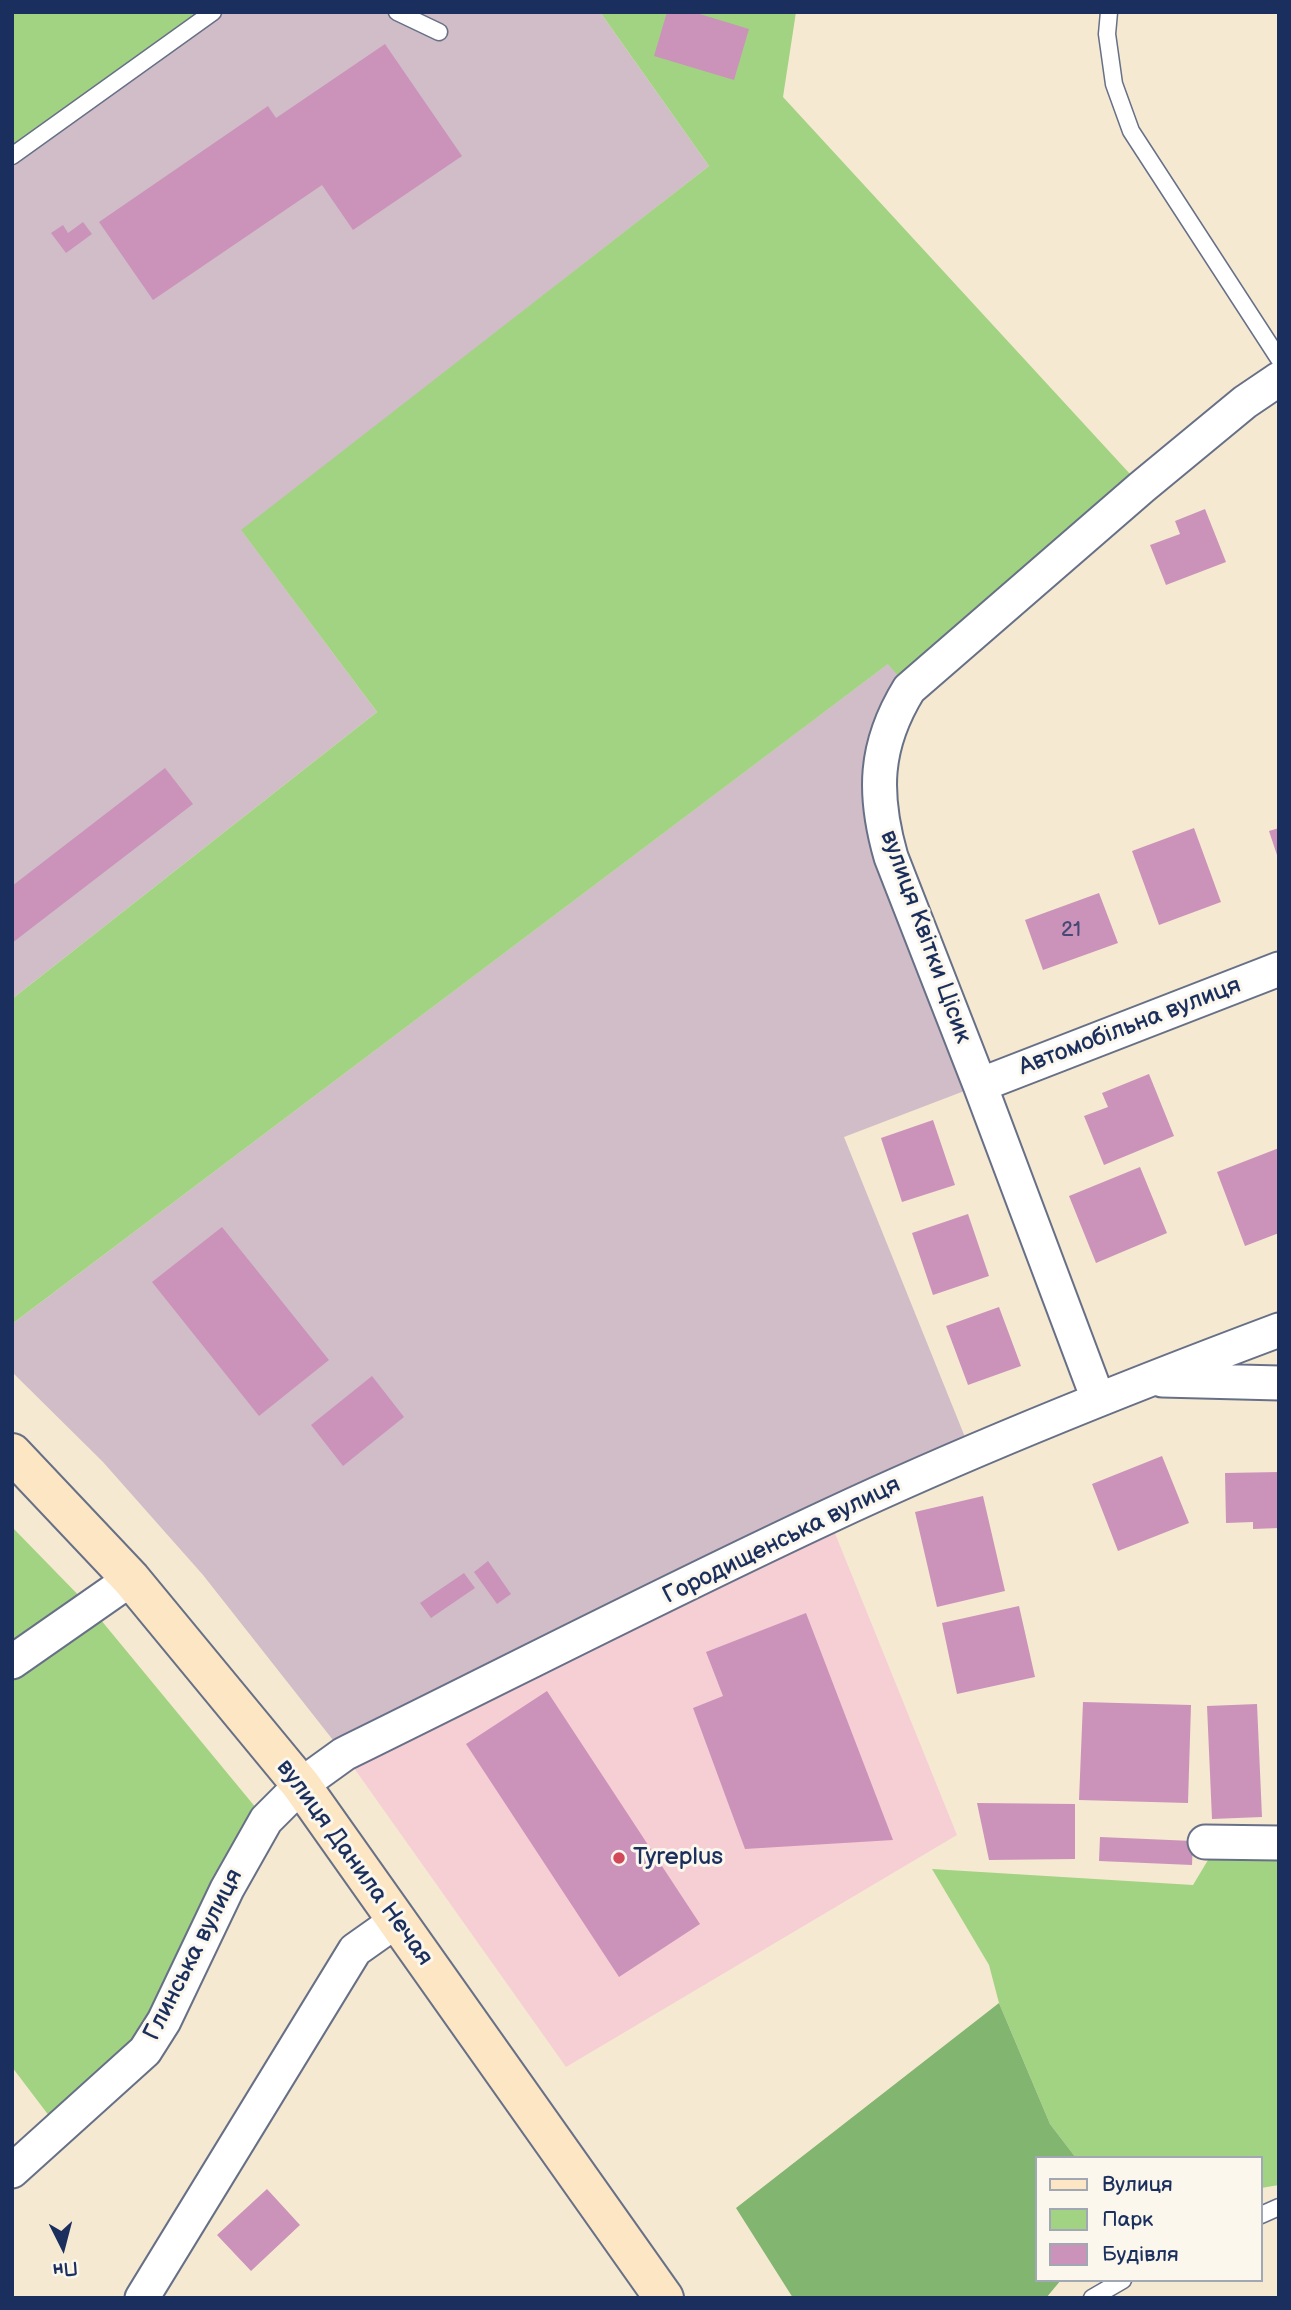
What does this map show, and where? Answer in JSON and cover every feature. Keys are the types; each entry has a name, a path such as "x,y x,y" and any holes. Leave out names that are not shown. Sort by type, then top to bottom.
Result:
{"main road":[{"name":"вулиця Данила Нечая","path":"12,1453 131,1580 301,1786 664,2298"}],"street":[{"name":"вулиця Квітки Цісик","path":"1098,1399 981,1085 891,857 884,831 880,774 883,743 894,714 909,690 1091,531 1245,402 1279,379"},
{"name":"Автомобільна вулиця","path":"981,1085 1279,970"},
{"name":"Городищенська вулиця","path":"301,1786 344,1754 816,1522 971,1452 1098,1399 1279,1330"},
{"path":"1146,1380 1279,1383"},
{"path":"12,1662 131,1580"},
{"name":"Глинська вулиця","path":"12,2171 145,2051 164,2021 228,1889 266,1820 301,1786"},
{"path":"1205,1842 1279,1843"},
{"path":"142,2298 355,1950 396,1921"}],"lane":[{"path":"12,156 213,12"},
{"path":"397,12 439,32"},
{"path":"1109,12 1107,34 1114,83 1131,131 1279,359"},
{"path":"1092,2298 1120,2282"}],"shaded area":[{"path":"213,12 600,12 709,166 242,531 377,712 12,999 12,156"},
{"path":"889,663 909,689 880,774 980,1085 844,1137 971,1452 344,1754 203,1575 103,1462 12,1372 12,1324"},
{"path":"828,1516 957,1835 566,2067 344,1754"}],"green space":[{"path":"12,12 213,12 12,156"},
{"path":"600,12 796,12 783,97 1142,487 909,689 888,664 12,1324 12,999 377,712 241,530 709,166"},
{"path":"12,1527 91,1608 266,1820 164,2021 59,2129 12,2067"},
{"path":"1208,1860 1279,1860 1279,2185 1263,2188 1263,2156 1074,2156 1050,2124 999,2003 989,1965 932,1869 1193,1885"},
{"path":"999,2003 1050,2124 1074,2156 1036,2156 1036,2282 1059,2282 1046,2298 793,2298 736,2208"}],"building":[{"path":"667,12 693,12 749,29 734,80 654,56"},
{"path":"385,44 462,156 353,230 322,185 153,300 99,222 268,106 276,118"},
{"path":"83,222 92,234 66,253 51,233 63,225 68,233"},
{"path":"1205,509 1226,562 1166,585 1150,545 1180,534 1175,521"},
{"path":"165,768 193,804 12,943 12,886"},
{"path":"1194,828 1221,902 1159,925 1132,851"},
{"path":"1279,828 1279,858 1278,858 1269,831"},
{"path":"1099,893 1118,943 1043,970 1025,920"},
{"path":"1149,1074 1174,1136 1104,1165 1084,1116 1108,1107 1102,1093"},
{"path":"933,1120 955,1185 902,1202 881,1138"},
{"path":"1279,1148 1279,1233 1245,1246 1217,1172"},
{"path":"1140,1167 1167,1233 1096,1263 1069,1196"},
{"path":"968,1214 989,1276 933,1295 912,1233"},
{"path":"222,1227 329,1360 259,1416 152,1282"},
{"path":"999,1307 1021,1366 968,1385 946,1326"},
{"path":"372,1376 404,1417 343,1466 311,1425"},
{"path":"1162,1456 1189,1523 1118,1551 1092,1484"},
{"path":"1279,1472 1279,1528 1253,1529 1253,1522 1226,1523 1225,1473"},
{"path":"983,1496 1005,1591 937,1607 915,1512"},
{"path":"488,1561 511,1594 497,1604 474,1572"},
{"path":"464,1573 475,1588 431,1618 420,1603"},
{"path":"1019,1606 1035,1677 957,1694 942,1623"},
{"path":"806,1613 893,1840 745,1849 693,1708 723,1696 706,1652"},
{"path":"547,1691 700,1924 619,1977 466,1744"},
{"path":"1083,1702 1191,1705 1188,1803 1079,1800"},
{"path":"1257,1704 1262,1817 1212,1819 1207,1706"},
{"path":"977,1803 1075,1804 1075,1859 989,1860"},
{"path":"1100,1837 1193,1841 1192,1865 1099,1861"},
{"path":"267,2189 300,2225 251,2271 217,2235"}],"place":[{"name":"Tyreplus","path":"619,1858"}]}
